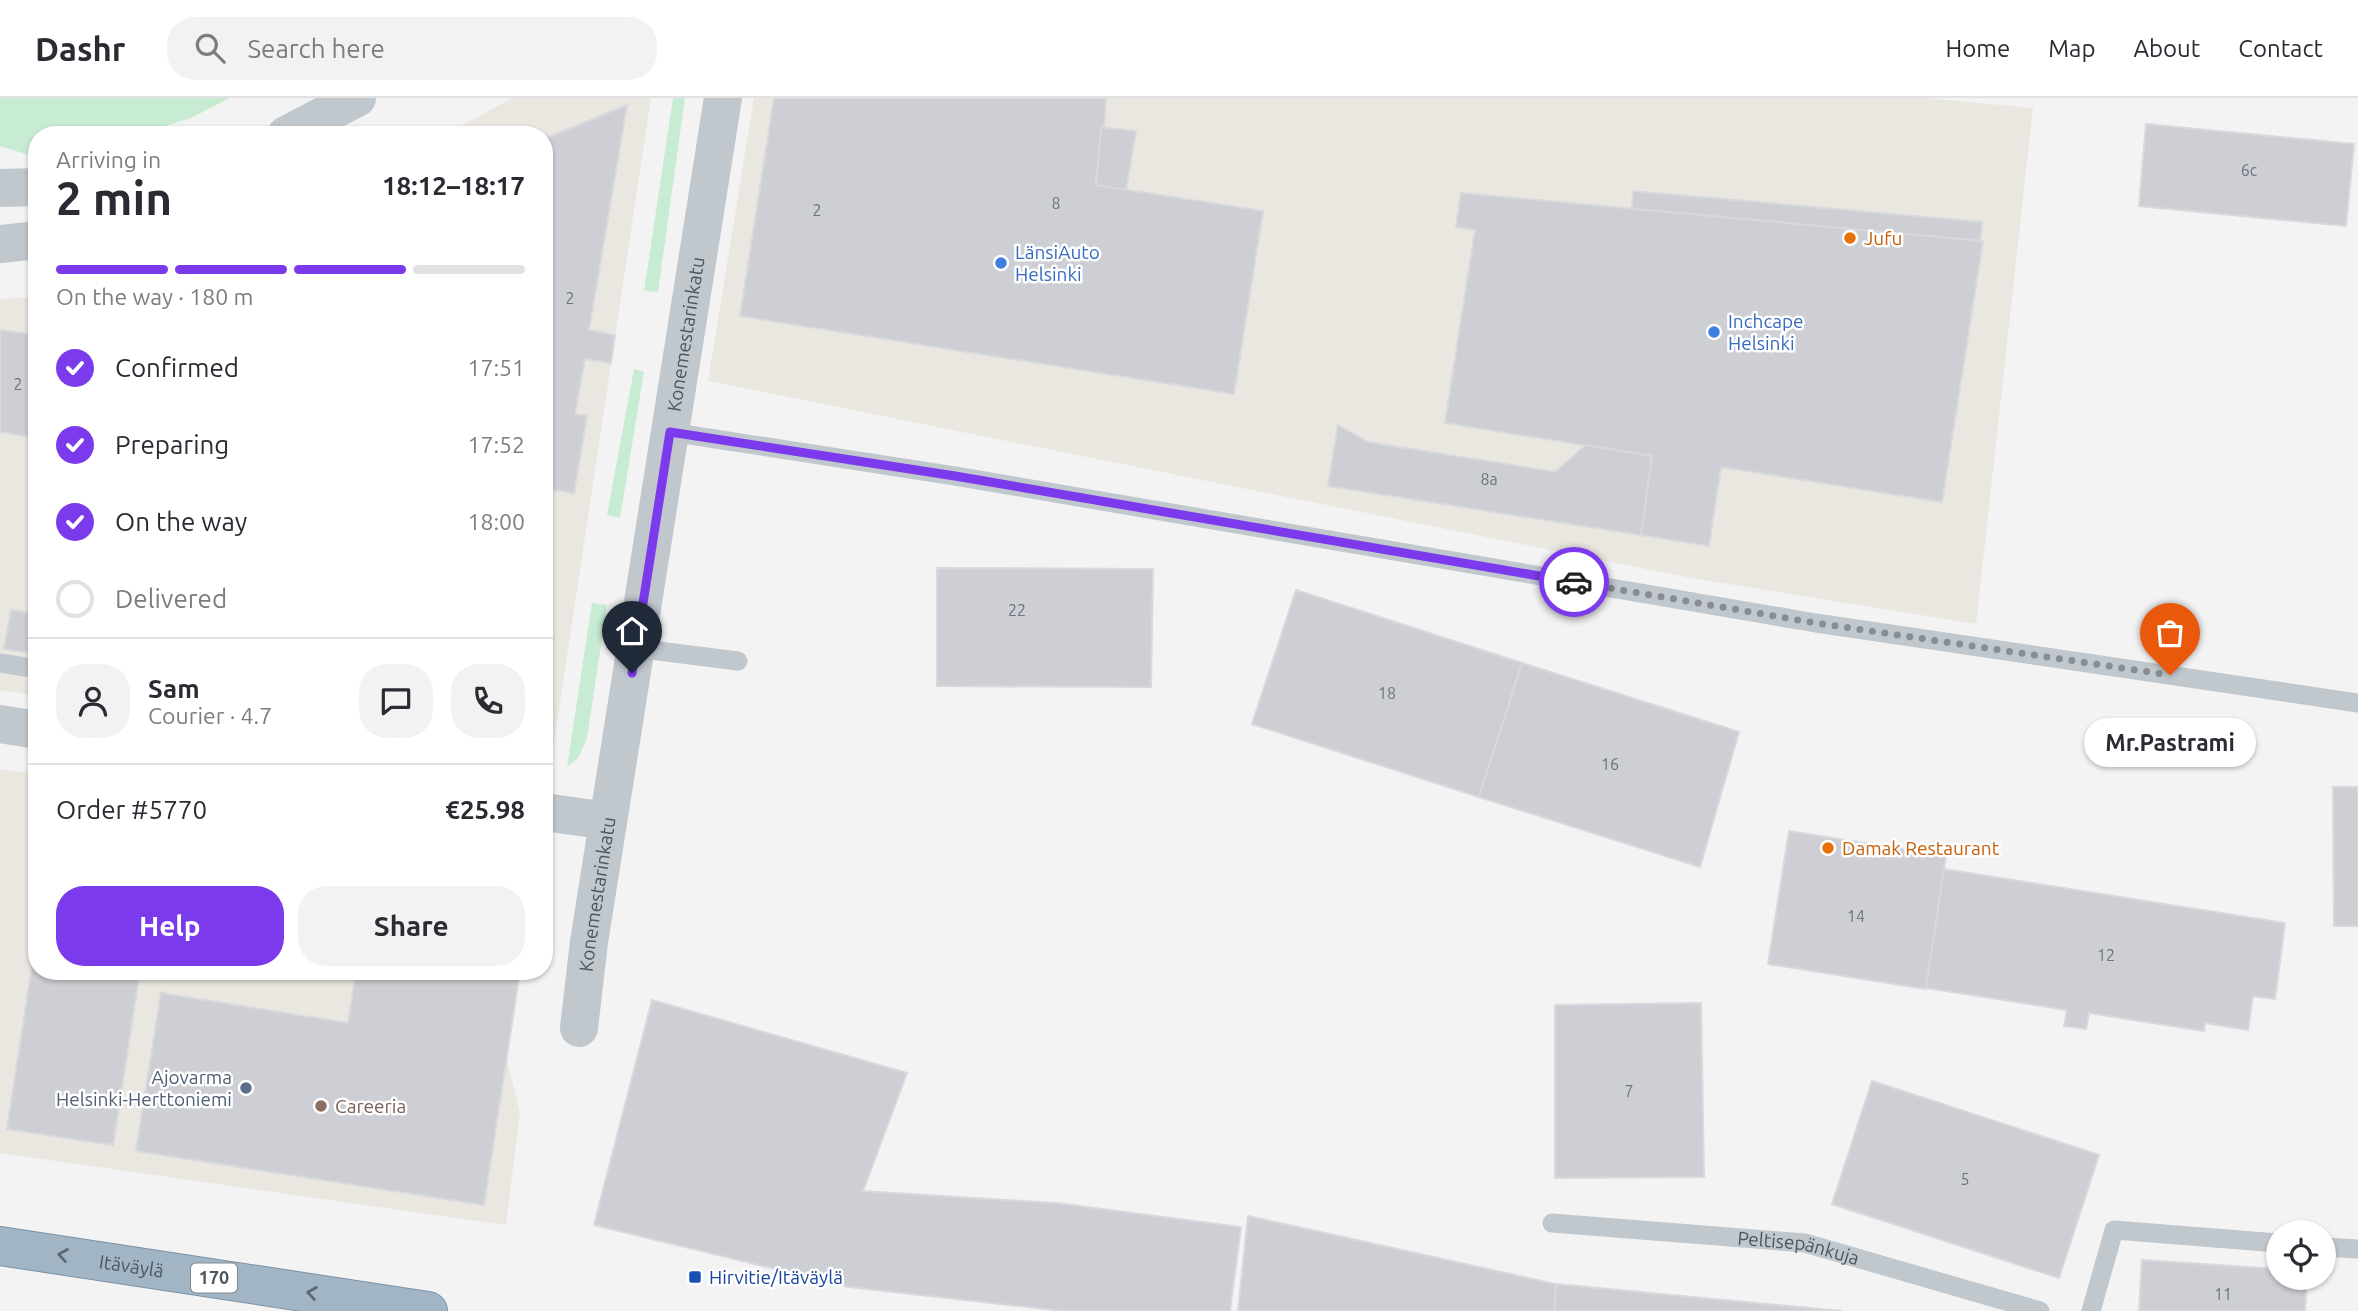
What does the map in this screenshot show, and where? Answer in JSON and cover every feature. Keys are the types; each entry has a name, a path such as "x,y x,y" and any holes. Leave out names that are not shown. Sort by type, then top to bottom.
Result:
{"highway":[{"name":"Itäväylä","path":"0,1245 428,1311"}],"street":[{"path":"310,126 357,98"},
{"name":"Konemestarinkatu","path":"579,1028 589,942 723,98"},
{"path":"0,188 28,187"},
{"path":"0,244 28,241"},
{"path":"0,724 28,729"},
{"path":"553,813 608,821"}],"lane":[{"path":"670,432 955,476 1816,623 2358,703"},
{"path":"635,648 738,661"},
{"path":"0,663 28,668"},
{"name":"Peltisepänkuja","path":"1552,1223 1805,1243 2040,1311"},
{"path":"2091,1311 2114,1230 2266,1242"},
{"path":"2336,1248 2358,1250"}],"shaded area":[{"path":"512,98 651,98 553,749 553,126 461,126"},
{"path":"754,98 1927,98 2033,108 1976,624 1691,578 708,381"},
{"path":"28,297 28,695 0,690 0,299"},
{"path":"0,769 28,773 28,980 519,980 507,1060 520,1113 506,1225 0,1153"}],"green space":[{"path":"0,98 230,98 191,118 166,126 28,126 28,155 0,146"},
{"path":"673,98 685,98 658,292 644,291"},
{"path":"634,369 644,372 620,518 607,515"},
{"path":"592,603 607,605 587,738 578,758 567,767"}],"building":[{"name":"LänsiAuto Helsinki","path":"774,98 1106,98 1096,185 1263,211 1234,394 740,316"},
{"path":"627,105 589,330 615,335 611,363 585,359 575,414 587,416 574,493 553,490 553,135"},
{"path":"2146,124 2354,144 2346,226 2139,206"},
{"path":"1101,127 1136,131 1126,190 1096,185"},
{"path":"1633,191 1982,222 1980,241 1632,209"},
{"name":"Inchcape Helsinki","path":"1461,193 1983,241 1942,502 1721,467 1709,546 1641,535 1652,456 1445,423 1475,230 1456,227"},
{"path":"0,330 28,334 28,437 0,432"},
{"path":"1338,425 1368,442 1555,472 1586,445 1652,456 1641,535 1328,486"},
{"path":"937,568 1153,569 1151,687 937,686"},
{"path":"1296,590 1522,663 1479,797 1252,724"},
{"path":"11,610 28,613 28,653 4,649"},
{"path":"1522,663 1739,732 1700,867 1479,797"},
{"path":"2333,787 2358,787 2358,926 2334,926"},
{"path":"1789,831 1946,856 1926,989 1768,964"},
{"path":"1944,869 2285,923 2275,999 2253,996 2248,1030 2205,1023 2204,1031 2089,1013 2086,1029 2064,1026 2067,1010 1926,988"},
{"path":"30,980 139,980 113,1145 7,1129"},
{"name":"Careeria","path":"355,980 519,980 484,1205 136,1151 161,993 348,1023"},
{"path":"652,1000 907,1073 863,1191 1056,1203 1241,1227 1230,1311 1063,1311 849,1287 594,1225"},
{"path":"1701,1003 1704,1177 1555,1178 1555,1005"},
{"path":"1872,1081 2099,1155 2059,1278 1832,1204"},
{"path":"1248,1216 1556,1284 1555,1311 1238,1311"},
{"path":"2142,1260 2266,1268 2266,1290 2306,1290 2305,1311 2139,1311"},
{"path":"1556,1284 1842,1311 1555,1311"}],"way so far":[{"path":"1574,582 1816,623 2170,675"}],"place":[{"name":"Jufu","path":"1850,238"},
{"name":"LänsiAuto Helsinki","path":"1001,263"},
{"name":"Inchcape Helsinki","path":"1714,332"},
{"name":"Mr.Pastrami","path":"2170,675"},
{"name":"Damak Restaurant","path":"1828,848"},
{"name":"Ajovarma Helsinki-Herttoniemi","path":"246,1088"},
{"name":"Careeria","path":"321,1106"},
{"name":"Hirvitie/Itäväylä","path":"695,1277"}],"route":[{"path":"632,673 670,432 955,476 1574,582"}]}
